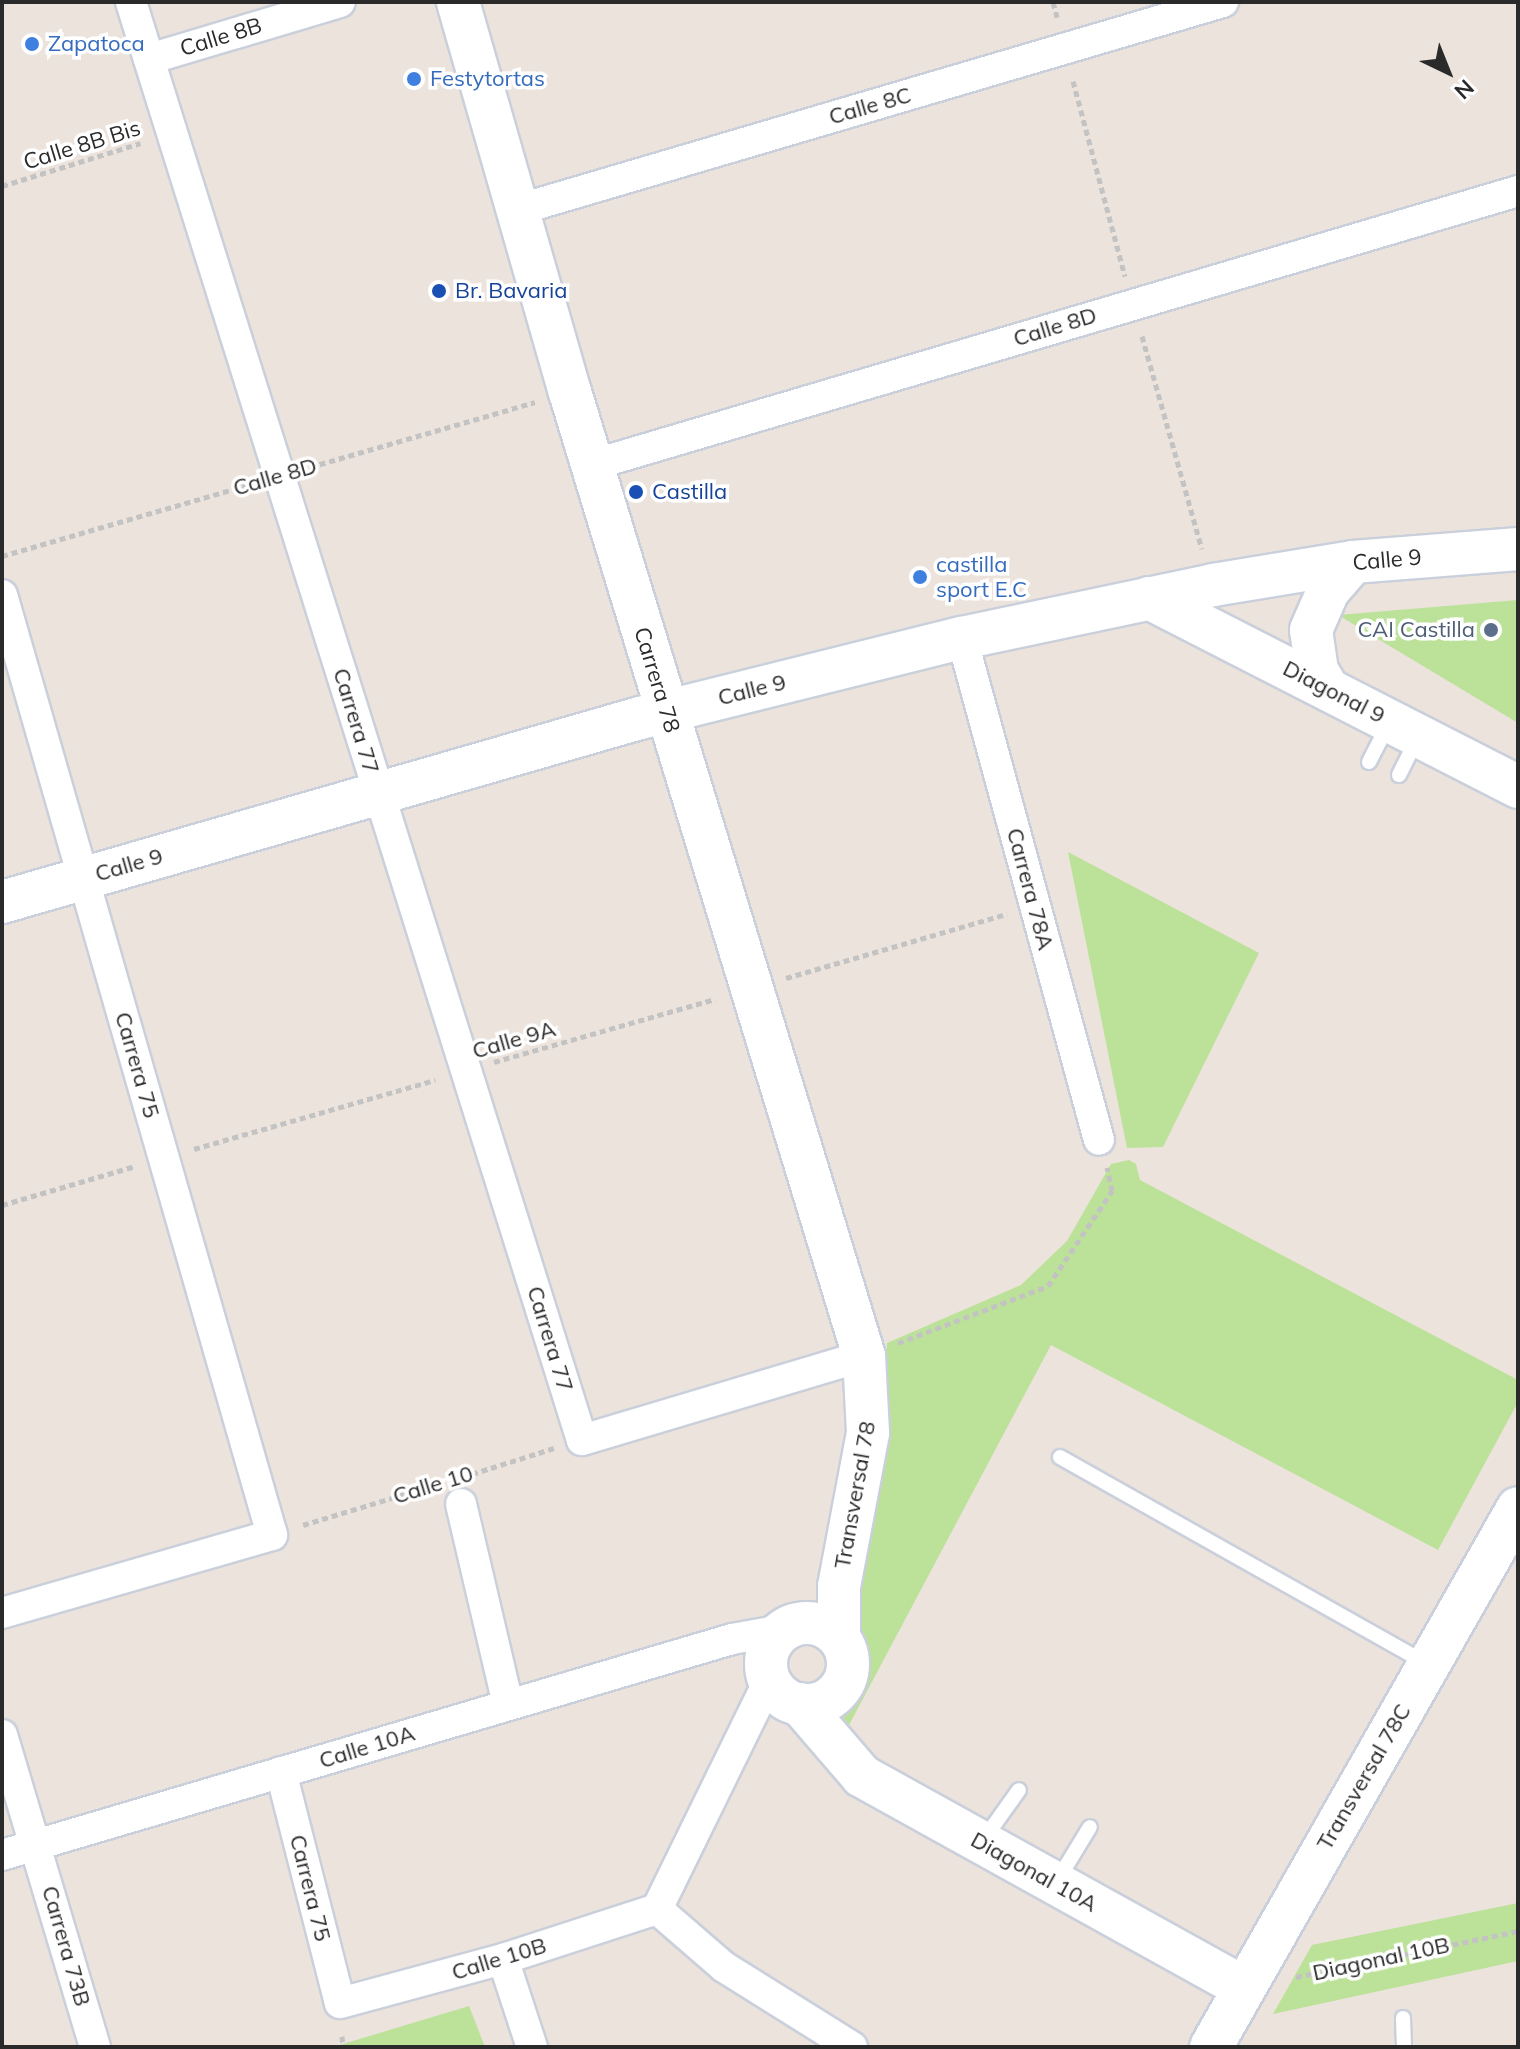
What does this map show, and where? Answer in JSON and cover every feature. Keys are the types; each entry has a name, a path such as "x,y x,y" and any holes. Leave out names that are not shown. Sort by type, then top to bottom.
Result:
{"street":[{"name":"Carrera 77","path":"131,2 582,1440"},
{"name":"Calle 8B","path":"149,59 340,2"},
{"name":"Carrera 78","path":"458,2 592,465 864,1356"},
{"name":"Calle 8C","path":"517,210 1223,2"},
{"name":"Calle 8D","path":"592,465 1518,191"},
{"name":"Calle 9","path":"2,902 666,711 962,638 1149,598 1353,562 1518,549"},
{"path":"1328,689 1317,671 1311,630 1328,591 1353,562"},
{"name":"Carrera 75","path":"2,595 272,1535"},
{"name":"Diagonal 9","path":"1149,598 1518,787"},
{"name":"Carrera 78A","path":"962,638 1099,1140"},
{"path":"582,1440 864,1356"},
{"name":"Transversal 78","path":"657,1909 739,1749 839,1586 868,1433 864,1356"},
{"path":"450,1494 508,1705"},
{"name":"Transversal 78C","path":"1211,2047 1518,1508"},
{"path":"2,1613 272,1535"},
{"name":"Calle 10A","path":"2,1855 508,1705 792,1662"},
{"name":"Diagonal 10A","path":"792,1662 832,1746 862,1776 1244,1988"},
{"name":"Carrera 73B","path":"2,1735 95,2047"},
{"name":"Carrera 75","path":"281,1772 340,2003"},
{"path":"657,1909 724,1967 852,2047"},
{"name":"Calle 10B","path":"340,2003 503,1959 657,1909"},
{"path":"503,1959 532,2047"}],"lane":[{"path":"1369,762 1405,728"},
{"path":"1399,775 1405,728"},
{"path":"1060,1457 1428,1665"},
{"path":"981,1842 1019,1790"},
{"path":"1055,1883 1090,1827"},
{"path":"1403,2018 1404,2047"}],"path":[{"name":"Calle 8B Bis","path":"2,186 172,134"},
{"name":"Calle 8D","path":"2,556 549,398"},
{"name":"Calle 9A","path":"2,1205 1035,906"},
{"path":"864,1356 1048,1286 1112,1191 1099,1140"},
{"name":"Calle 10","path":"469,1474 582,1440"},
{"name":"Calle 10","path":"272,1535 450,1494"},
{"name":"Diagonal 10B","path":"1244,1988 1518,1931"}],"green space":[{"path":"1518,600 1518,723 1338,615"},
{"path":"1068,852 1259,953 1163,1147 1127,1148"},
{"path":"1129,1160 1136,1164 1140,1180 1518,1380 1518,1402 1438,1550 1051,1345 849,1725 845,1723 839,1707 885,1429 887,1343 1021,1285 1067,1241 1111,1164"},
{"path":"1518,1903 1518,1961 1273,2014 1312,1945"},
{"path":"469,2006 485,2047 333,2047"}],"place":[{"name":"Zapatoca","path":"32,44"},
{"name":"Festytortas","path":"414,79"},
{"name":"Br. Bavaria","path":"439,291"},
{"name":"Castilla","path":"636,492"},
{"name":"castilla sport E.C","path":"920,577"},
{"name":"CAI Castilla","path":"1491,630"}]}
